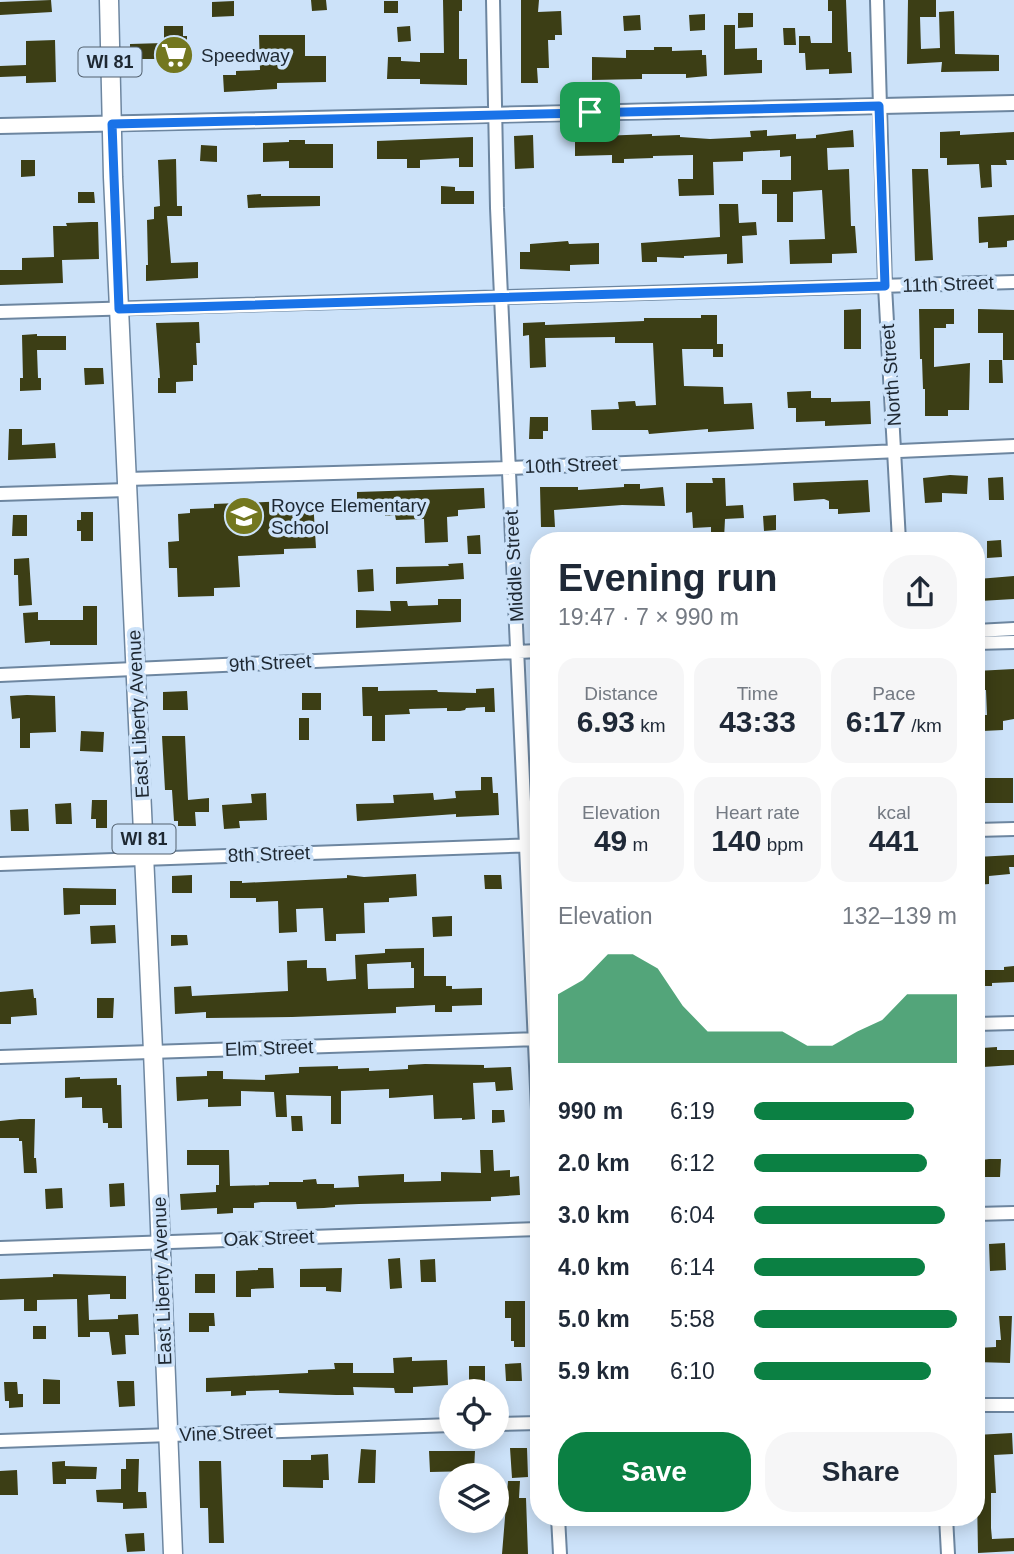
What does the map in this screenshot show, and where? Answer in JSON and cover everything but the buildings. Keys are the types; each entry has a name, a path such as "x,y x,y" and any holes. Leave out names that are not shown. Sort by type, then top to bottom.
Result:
{"main road":[{"name":"East Liberty Avenue","path":"110,0 119,309 173,1554"}],"street":[{"name":"Middle Street","path":"493,0 501,297 519,652 530,804"},
{"name":"North Street","path":"877,0 885,286 899,532"},
{"path":"0,126 1014,103"},
{"name":"11th Street","path":"0,312 1014,282"},
{"name":"10th Street","path":"0,494 127,485 1014,446"},
{"path":"985,631 1014,629"},
{"path":"985,643 1014,642"},
{"name":"9th Street","path":"0,675 530,652"},
{"path":"985,830 1014,829"},
{"name":"8th Street","path":"0,864 530,845"},
{"path":"985,1024 1014,1023"},
{"name":"Elm Street","path":"0,1057 530,1039"},
{"path":"985,1214 1014,1213"},
{"name":"Oak Street","path":"0,1248 530,1230"},
{"path":"985,1405 1014,1405"},
{"path":"509,1424 530,1423"},
{"name":"Vine Street","path":"0,1441 439,1425"},
{"path":"558,1526 560,1554"},
{"path":"946,1526 948,1554"}],"place":[{"name":"Speedway","path":"174,55"},
{"name":"Royce Elementary School","path":"244,516"}],"route":[{"path":"879,106 885,286 119,309 112,124 590,112 879,106"}]}
